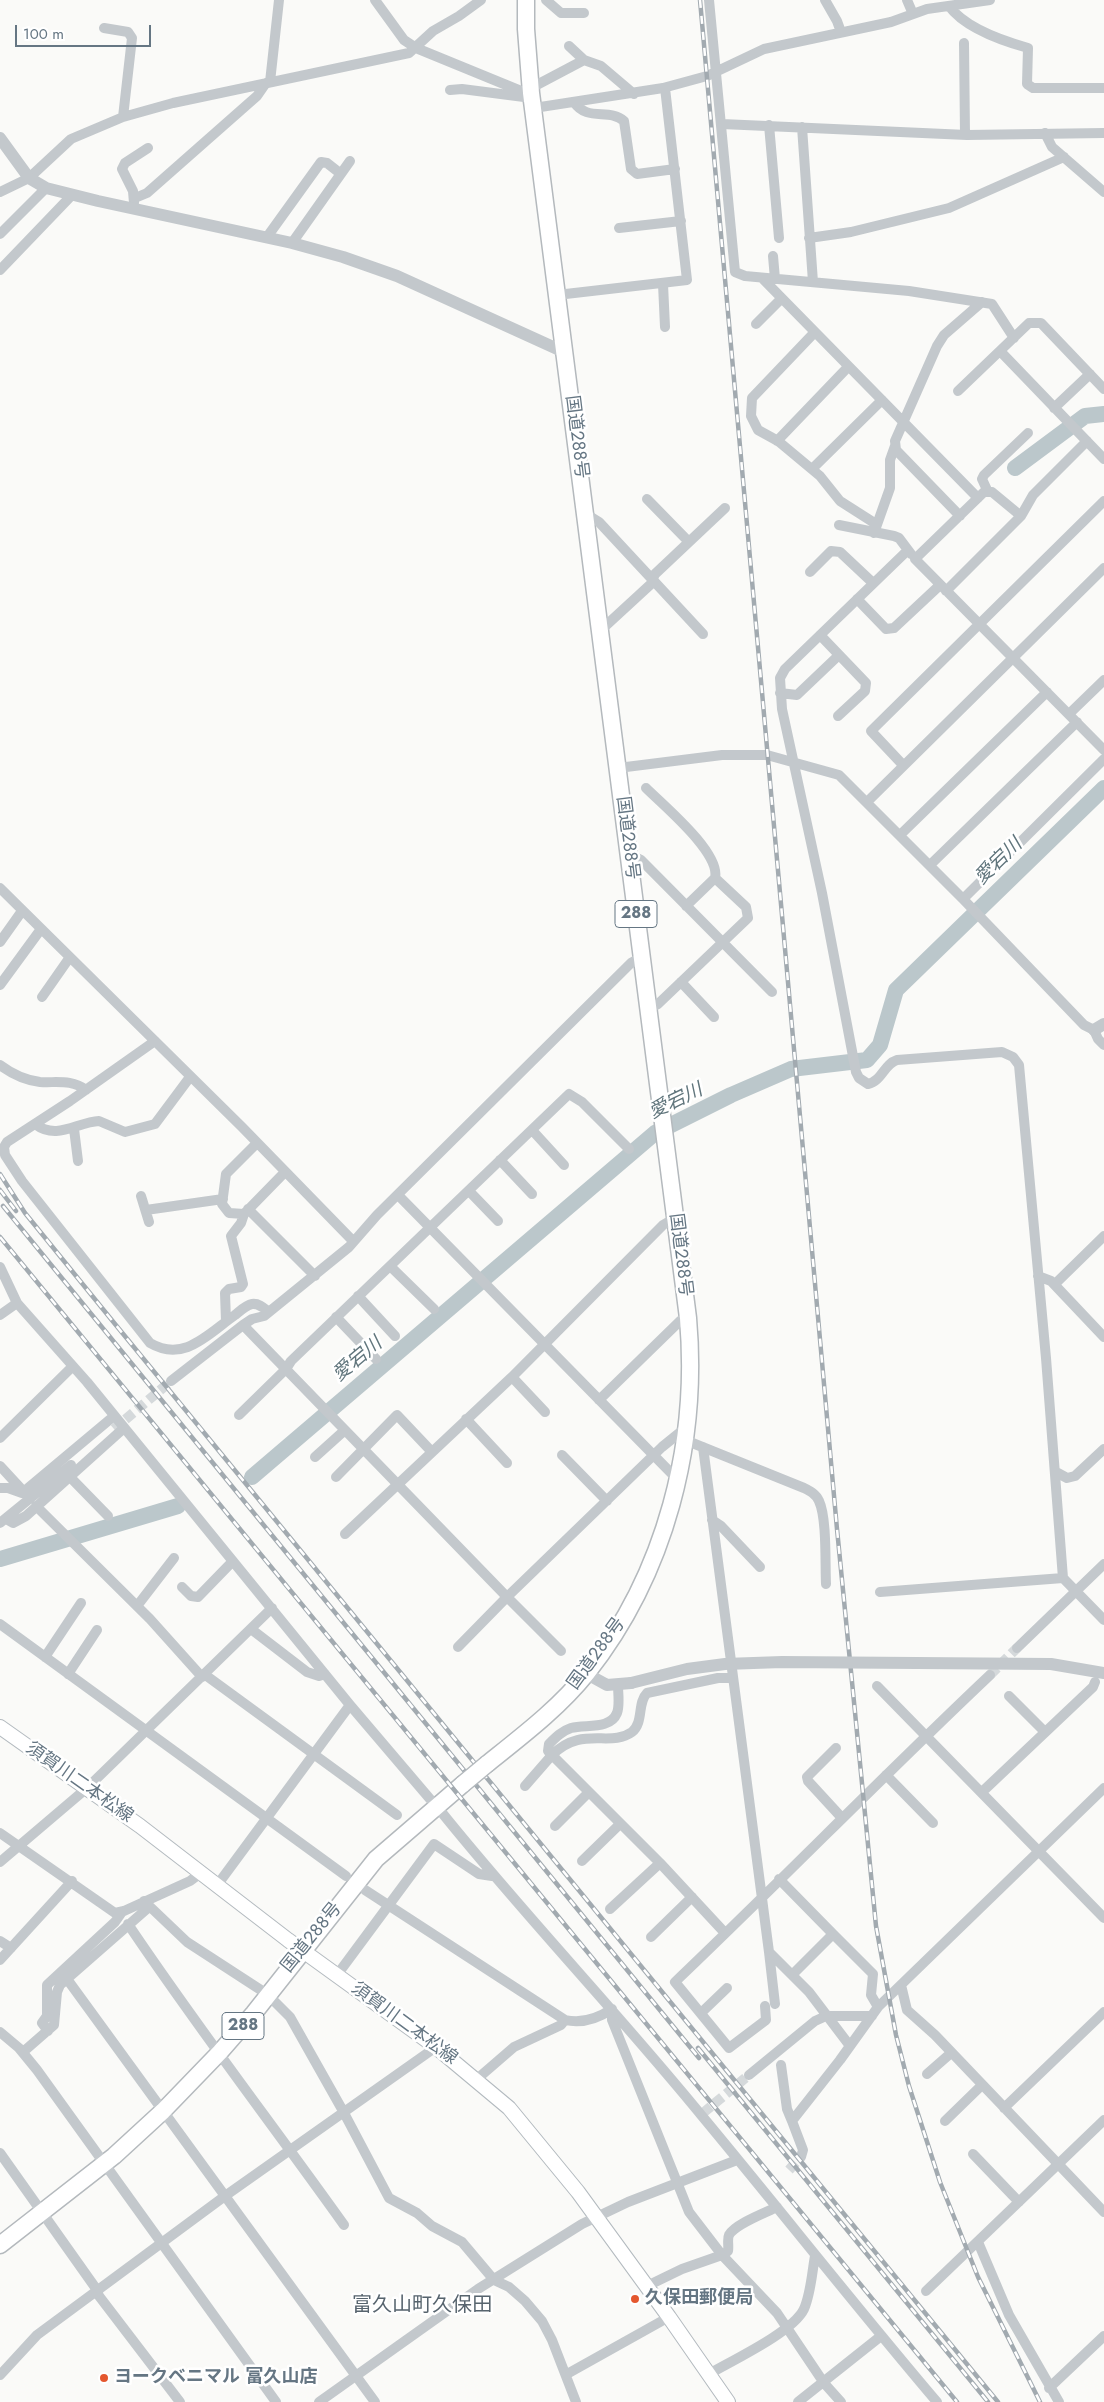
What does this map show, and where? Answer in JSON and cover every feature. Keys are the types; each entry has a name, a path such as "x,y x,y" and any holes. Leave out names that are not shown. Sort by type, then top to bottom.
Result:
{"highway":[{"name":"国道288号","path":"0,2245 44,2213 104,2164 162,2111 220,2052 376,1859 550,1712 586,1674 629,1610 641,1585 660,1541 678,1480 686,1433 691,1376 688,1318 532,96 526,29 526,0"}],"main road":[{"name":"須賀川二本松線","path":"0,1727 88,1788 218,1884 303,1950 436,2047 477,2079 509,2108 534,2136 596,2217 710,2374 728,2402"}],"street":[{"path":"134,203 257,96 268,82 279,0"},
{"path":"375,0 404,40 416,48 532,96"},
{"path":"0,192 29,178 71,139 123,117 173,103 268,82 392,58 416,48 433,31 459,16 481,0"},
{"path":"546,0 561,14 584,13"},
{"path":"709,0 722,124 733,269 741,275 762,278 909,291 992,304 1014,338"},
{"path":"825,0 841,32"},
{"path":"908,0 913,14"},
{"path":"450,90 462,89 574,102 634,94 665,88 717,72 764,49 891,22 913,14 949,6 990,0"},
{"path":"949,6 969,23 1011,43 1028,48 1027,84 1033,88 1104,88"},
{"path":"104,28 128,32 132,38 123,117"},
{"path":"964,42 965,135"},
{"path":"569,46 584,60 599,65 634,94"},
{"path":"532,96 584,60"},
{"path":"557,295 686,281 688,277 665,88"},
{"path":"574,102 584,112 616,116 624,121 631,169 637,174 675,169"},
{"path":"722,124 965,135 1104,133"},
{"path":"770,126 779,238"},
{"path":"802,127 813,282"},
{"path":"1045,133 1052,147 1104,192"},
{"path":"0,138 29,178 46,188 72,195 134,203 343,257 397,276 564,352"},
{"path":"134,203 122,170 125,164 148,148"},
{"path":"809,238 850,232 941,210 1064,157"},
{"path":"292,243 350,161"},
{"path":"267,237 321,162 327,163 341,174"},
{"path":"0,234 46,188"},
{"path":"0,270 72,195"},
{"path":"619,228 681,221"},
{"path":"773,256 775,279"},
{"path":"762,278 978,498"},
{"path":"662,284 665,327"},
{"path":"756,324 781,299"},
{"path":"875,529 890,488 890,460 895,441 930,358 940,340 982,302"},
{"path":"958,391 1029,323 1041,324 1104,389"},
{"path":"814,332 752,398 754,424 758,430 777,440 825,481 840,501 875,529"},
{"path":"1000,351 1104,459"},
{"path":"777,440 848,367"},
{"path":"1054,408 1090,374"},
{"path":"812,470 882,400"},
{"path":"988,492 982,479 984,476 1028,433"},
{"path":"857,599 886,629 894,628 943,588 1021,516 1032,495 1087,441"},
{"path":"895,446 960,516"},
{"path":"915,559 984,492 992,492 1021,516"},
{"path":"647,499 689,542"},
{"path":"903,765 871,731 980,624 984,616 1104,501"},
{"path":"601,630 651,584 652,579 726,508"},
{"path":"586,514 599,522 703,634"},
{"path":"839,525 875,529 898,538 943,588 1104,750"},
{"path":"908,550 782,674 780,678 780,693 858,1075 865,1083 875,1082 890,1063 897,1060 1002,1052 1016,1060 1020,1071 1064,1578 1104,1620"},
{"path":"810,572 831,551 840,552 873,584"},
{"path":"867,802 1104,568"},
{"path":"820,635 866,683 865,691 838,716"},
{"path":"780,693 797,695 840,655"},
{"path":"1069,714 1104,680"},
{"path":"900,835 1047,692"},
{"path":"930,866 1077,722"},
{"path":"618,768 722,754 767,755 839,775 963,899 1084,1025 1099,1027 1098,1039 1104,1045"},
{"path":"963,899 1104,759"},
{"path":"646,788 702,844 716,864 715,878 686,906"},
{"path":"629,854 641,860 772,992"},
{"path":"648,1009 658,1004 746,921 749,914 746,907 715,878"},
{"path":"0,888 353,1241"},
{"path":"0,942 22,911"},
{"path":"0,985 41,929"},
{"path":"42,997 70,957"},
{"path":"171,1381 243,1325 269,1312 349,1247 569,1023 631,963 642,957"},
{"path":"681,982 714,1016"},
{"path":"155,1041 5,1144 5,1155 22,1181 78,1249 99,1281 145,1338 164,1350 177,1351 194,1345 252,1304 259,1305 269,1312"},
{"path":"0,1064 24,1078 41,1082 68,1082 86,1090"},
{"path":"35,1124 48,1130 74,1129 99,1121 125,1132 148,1128 155,1124 190,1077"},
{"path":"239,1414 336,1317 572,1094 629,1149"},
{"path":"74,1129 78,1161"},
{"path":"532,1130 564,1165"},
{"path":"246,1211 229,1213 222,1204 222,1199 226,1174 256,1144"},
{"path":"500,1160 532,1194"},
{"path":"226,1321 225,1293 229,1289 240,1287 243,1284 231,1236 242,1224 246,1211 284,1172"},
{"path":"469,1191 498,1221"},
{"path":"398,1195 678,1480"},
{"path":"142,1196 148,1222"},
{"path":"146,1210 222,1199"},
{"path":"246,1211 314,1276"},
{"path":"345,1534 398,1486 512,1376 663,1225 675,1218"},
{"path":"1054,1284 1104,1236"},
{"path":"390,1266 434,1309"},
{"path":"0,1267 17,1303 114,1416 119,1428 233,1561 350,1705 430,1799"},
{"path":"1038,1276 1048,1278 1104,1337"},
{"path":"358,1296 395,1336"},
{"path":"0,1315 17,1303"},
{"path":"336,1317 376,1359"},
{"path":"599,1400 680,1321 688,1318"},
{"path":"243,1325 561,1652"},
{"path":"0,1438 72,1367"},
{"path":"512,1376 545,1412"},
{"path":"336,1477 396,1415 432,1452"},
{"path":"3,1521 114,1416"},
{"path":"466,1419 507,1463"},
{"path":"28,1498 69,1476 119,1428"},
{"path":"28,1498 119,1428"},
{"path":"316,1457 346,1430"},
{"path":"458,1647 653,1456 686,1433 703,1447 814,1494 820,1502 822,1516 826,1584"},
{"path":"703,1447 712,1520 733,1678 762,1898 769,1952 770,2005 766,2020 729,2048 675,1982 762,1898 779,1879 990,1675"},
{"path":"1056,1472 1067,1478 1075,1476 1104,1449"},
{"path":"562,1455 607,1501"},
{"path":"0,1466 28,1498 137,1606 203,1676 397,1815"},
{"path":"69,1476 108,1516"},
{"path":"0,1488 8,1488 28,1498"},
{"path":"712,1520 721,1526 760,1566"},
{"path":"137,1606 174,1558"},
{"path":"182,1587 191,1596 198,1597 233,1561"},
{"path":"1017,1648 1104,1564"},
{"path":"880,1592 1064,1578"},
{"path":"45,1657 81,1603"},
{"path":"0,1862 88,1788 272,1608"},
{"path":"0,1624 346,1876"},
{"path":"251,1629 307,1672 319,1676 325,1674"},
{"path":"68,1674 98,1630"},
{"path":"586,1674 607,1685 618,1685 687,1669 725,1664 782,1662 1052,1664 1099,1678 1093,1687 982,1792"},
{"path":"525,1786 563,1745 574,1740 619,1737 631,1732 638,1723 644,1696 647,1693 708,1680 733,1678"},
{"path":"618,1685 618,1710 611,1721 565,1730 548,1744 548,1751 660,1863 725,1933"},
{"path":"877,1686 1104,1918"},
{"path":"1009,1696 1045,1732"},
{"path":"218,1884 350,1705"},
{"path":"836,1748 807,1777 808,1781 842,1818"},
{"path":"886,1775 933,1823"},
{"path":"792,2121 878,2007 1104,1788"},
{"path":"555,1826 589,1792"},
{"path":"443,1814 492,1876 612,2009 702,2114 815,2256 937,2402"},
{"path":"582,1861 620,1824"},
{"path":"0,1833 72,1881 115,1913 147,1904 190,1881 202,1872"},
{"path":"338,1976 434,1844 479,1874 492,1876"},
{"path":"610,1909 660,1863"},
{"path":"779,1879 873,1974 871,1995 878,2007"},
{"path":"0,1960 72,1881"},
{"path":"365,1890 565,2020 583,2021 600,2017 612,2009"},
{"path":"651,1937 692,1897"},
{"path":"23,2052 48,2031 56,2020 57,1992 68,1979 147,1904"},
{"path":"147,1904 187,1942 267,1994 290,2016 343,2110 389,2198 417,2213 432,2226 462,2242 477,2256 494,2280 514,2292 542,2321 567,2374 576,2402"},
{"path":"48,2031 42,2023 47,2016 47,1985 114,1922 122,1912"},
{"path":"128,1924 182,2003 220,2052 344,2225"},
{"path":"792,1975 833,1934"},
{"path":"0,1941 11,1948"},
{"path":"769,1952 822,2008 826,2016 850,2046"},
{"path":"68,1979 374,2402"},
{"path":"901,1985 907,2010 951,2052 1104,2212"},
{"path":"701,2013 727,1988"},
{"path":"612,2009 612,2020 689,2212 722,2255 777,2313 824,2383 841,2402"},
{"path":"1004,2108 1104,2012"},
{"path":"749,2075 809,2026 826,2016 872,2016"},
{"path":"477,2079 514,2047 560,2025 565,2020"},
{"path":"0,2032 23,2052 276,2402"},
{"path":"0,2375 37,2335 343,2110 436,2047"},
{"path":"927,2074 951,2052"},
{"path":"781,2065 787,2109 803,2150 801,2157"},
{"path":"945,2121 982,2085"},
{"path":"926,2291 1104,2120"},
{"path":"0,2153 98,2290 99,2296 180,2402"},
{"path":"973,2154 1019,2202"},
{"path":"319,2402 494,2280 596,2217 676,2183 738,2160"},
{"path":"646,2286 722,2255 728,2251 728,2237 731,2232 749,2220 776,2207"},
{"path":"978,2242 1010,2315 1049,2388 1059,2402"},
{"path":"710,2374 787,2328 799,2318 805,2306 815,2256"},
{"path":"567,2374 669,2317"},
{"path":"798,2402 881,2336"},
{"path":"1049,2388 1104,2336"}],"waterway":[{"path":"1015,468 1085,416 1104,414"},
{"name":"愛宕川","path":"252,1477 655,1133 731,1095 791,1069 867,1060 880,1045 896,990 1104,788"},
{"name":"愛宕川","path":"0,1559 178,1506"}],"tunnel":[{"path":"114,1429 171,1381"},
{"path":"990,1675 1017,1648"},
{"path":"703,2113 749,2075"},
{"path":"789,2170 801,2157"}],"railway":[{"path":"700,0 837,1529 876,1926 896,2035 909,2086 940,2182 978,2277 1040,2402"},
{"path":"0,1174 25,1213 115,1324 998,2402"},
{"path":"0,1190 16,1211"},
{"path":"3,1206 699,2058"},
{"path":"0,1237 957,2402"},
{"path":"698,2048 988,2402"}],"place":[{"name":"久保田郵便局","path":"635,2299"},
{"name":"ヨークベニマル 富久山店","path":"104,2378"}],"district":[{"name":"富久山町久保田","path":"422,2306"}]}
